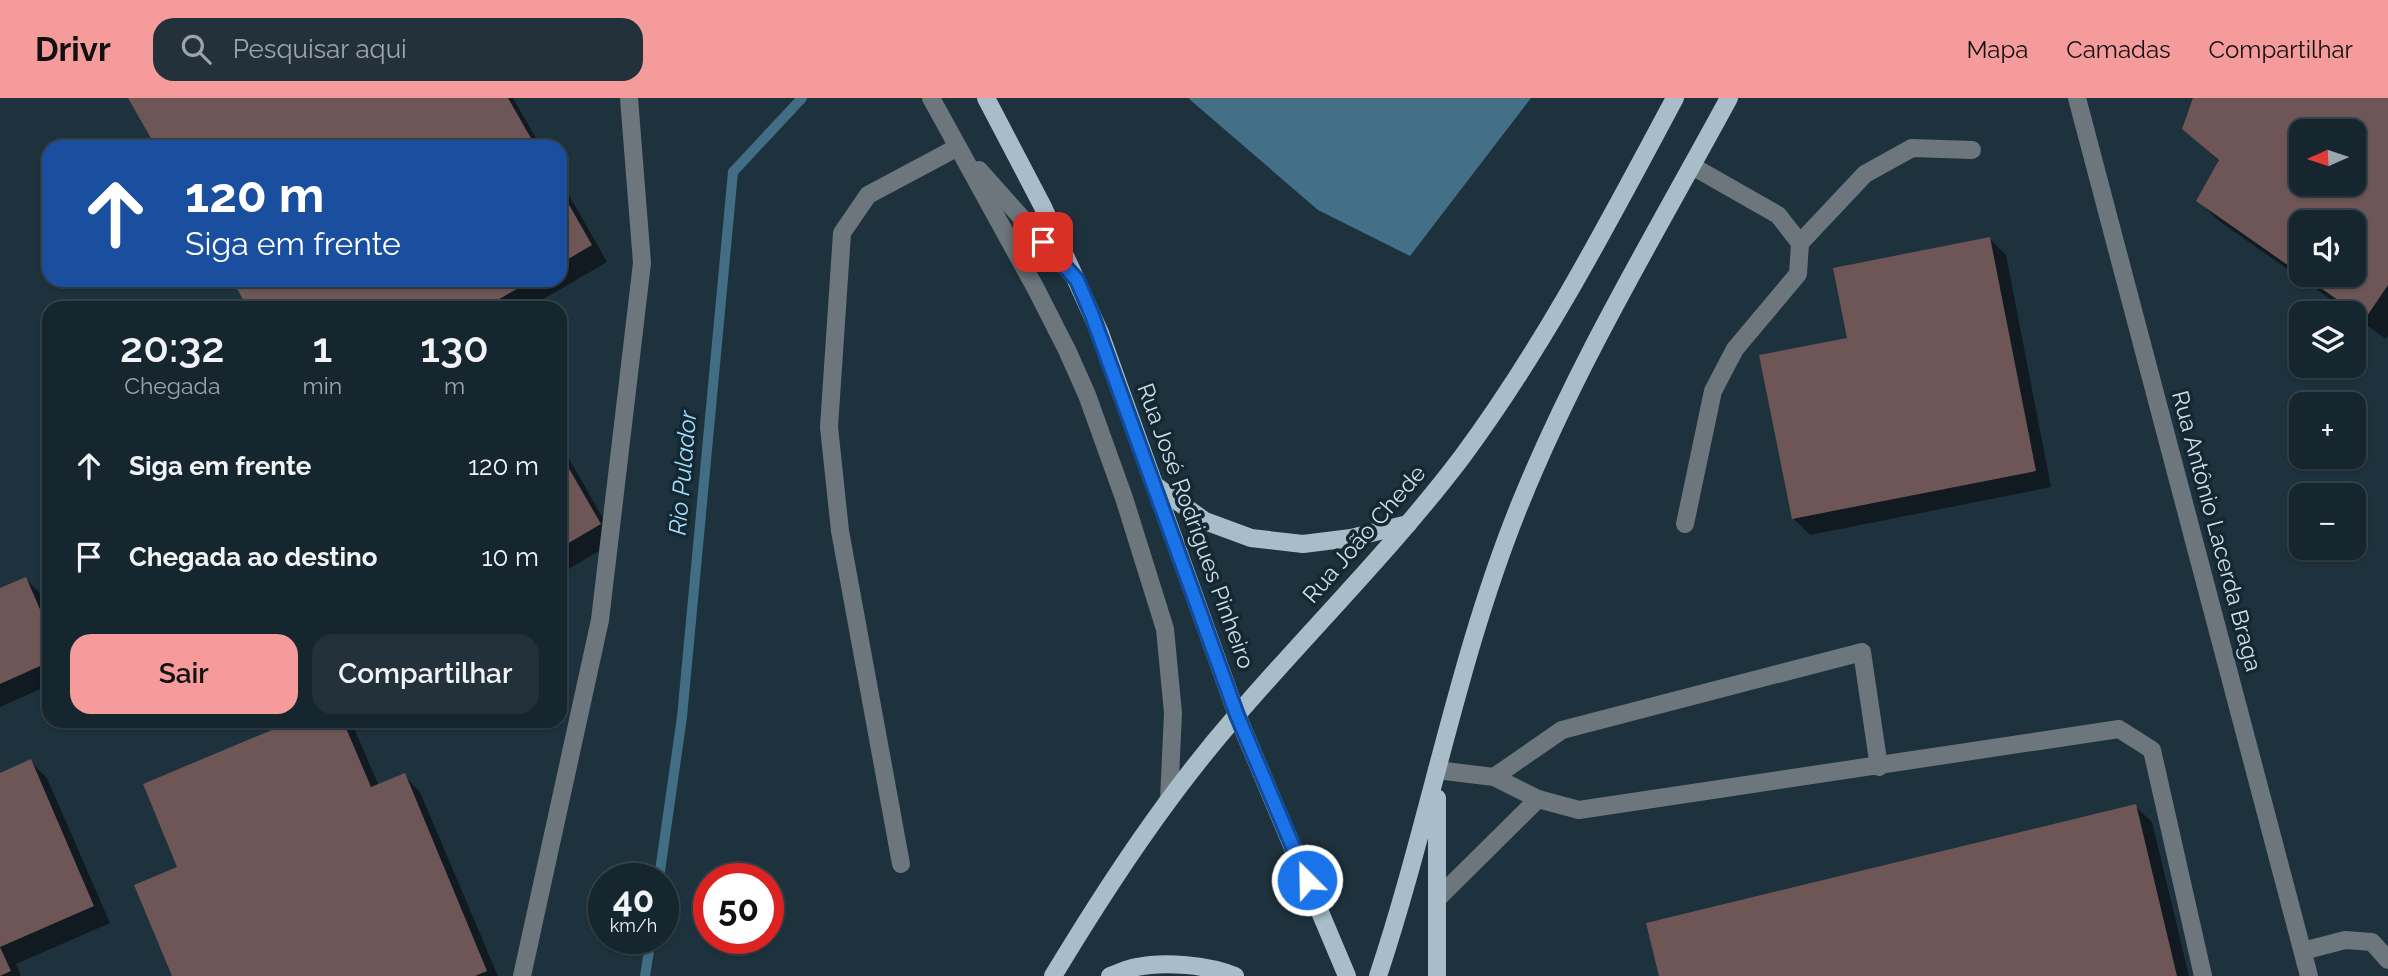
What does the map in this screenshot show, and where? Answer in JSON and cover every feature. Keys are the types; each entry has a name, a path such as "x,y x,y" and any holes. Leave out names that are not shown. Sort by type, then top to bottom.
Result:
{"main road":[{"name":"Rua José Rodrigues Pinheiro","path":"986,98 1043,207 1077,280 1116,377 1237,715 1347,976"},
{"name":"Rua João Chede","path":"1053,976 1093,911 1169,800 1237,715 1408,524 1462,457 1518,377 1563,302 1675,98"},
{"path":"1378,976 1401,907 1475,634 1520,504 1586,363 1728,98"},
{"path":"1155,486 1205,521 1251,538 1303,544 1352,538 1408,524"},
{"path":"1437,770 1437,976"},
{"path":"1111,976 1136,967 1180,965 1235,976"}],"street":[{"path":"522,976 600,620 642,262 629,98"},
{"path":"931,98 1067,350 1108,451 1162,619 1173,713 1169,800"},
{"name":"Rua Antônio Lacerda Braga","path":"2077,98 2309,976"},
{"path":"958,147 1077,280"},
{"path":"901,864 840,531 829,427 842,233 868,195 958,147"},
{"path":"1685,524 1713,391 1735,349 1798,274 1800,243 1865,174 1912,148 1972,150"},
{"path":"1692,166 1778,215 1800,243"},
{"path":"1494,777 1562,730 1862,652 1879,766"},
{"path":"1437,770 1494,777 1538,799 1579,810 2119,729 2151,750 2203,976"},
{"path":"1437,899 1538,799"},
{"path":"2303,951 2345,940 2372,942 2388,960"}],"shaded area":[{"path":"1188,98 1531,98 1410,256 1318,210"}],"building":[{"path":"128,98 508,98 532,140 152,140"},
{"path":"2193,98 2388,98 2388,285 2366,318 2366,301 2339,301 2319,287 2366,287 2366,210 2289,210 2289,266 2196,201 2219,160 2182,129"},
{"path":"567,201 592,245 567,260"},
{"path":"1990,237 2036,471 1792,519 1759,355 1847,338 1833,268"},
{"path":"236,287 520,287 496,301 244,301"},
{"path":"567,465 601,524 567,544"},
{"path":"26,577 42,614 42,665 0,684 0,588"},
{"path":"276,728 346,728 371,787 405,773 487,971 475,976 172,976 134,885 177,867 143,784"},
{"path":"31,759 94,906 0,947 0,773"},
{"path":"2136,804 2177,976 1659,976 1646,923"},
{"path":"0,947 11,971 0,976"}],"waterway":[{"name":"Rio Pulador","path":"661,863 682,717 733,172 802,98"},
{"name":"Rio Pulador","path":"645,976 648,954"}],"route":[{"path":"1043,242 1077,280 1092,315 1237,715 1307,880"}]}
